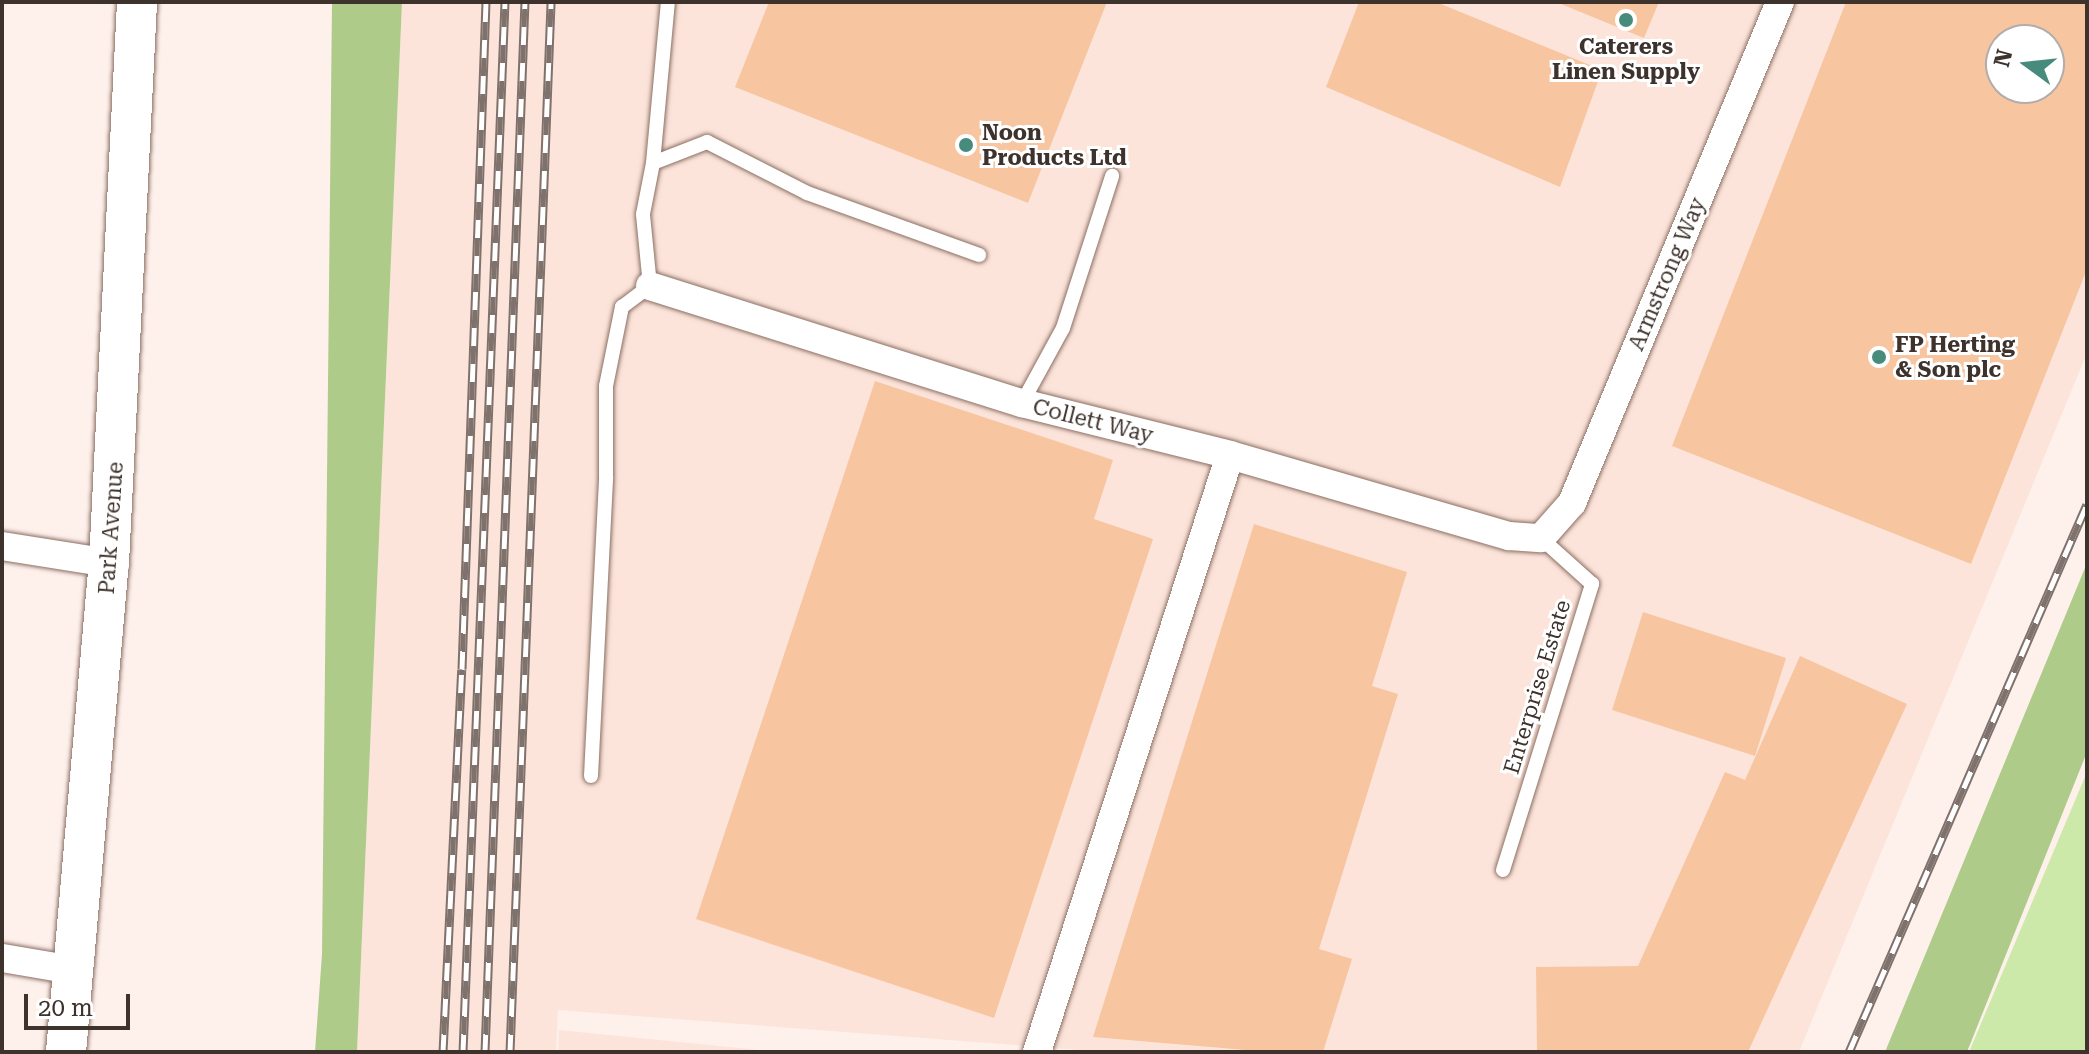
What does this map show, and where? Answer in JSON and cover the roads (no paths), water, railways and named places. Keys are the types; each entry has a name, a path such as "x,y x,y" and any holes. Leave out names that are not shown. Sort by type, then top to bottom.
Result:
{"street":[{"name":"Park Avenue","path":"66,1052 109,563 137,2"},
{"name":"Armstrong Way","path":"1541,538 1572,503 1780,2"},
{"name":"Collett Way","path":"650,286 1022,403 1230,455 1509,536 1541,538"},
{"path":"1037,1052 1230,455"},
{"path":"2,546 109,563"},
{"path":"2,958 73,970"}],"lane":[{"path":"591,776 606,476 606,386 622,307 650,286 643,214 653,163 668,2"},
{"path":"653,163 707,142 807,193 979,255"},
{"path":"1022,403 1063,328 1112,176"},
{"name":"Enterprise Estate","path":"1503,870 1592,584 1541,538"}],"railway":[{"path":"443,1052 462,669 486,2"},
{"path":"463,1052 505,2"},
{"path":"485,1052 525,2"},
{"path":"510,1052 551,2"},
{"path":"1849,1052 2087,504"}],"place":[{"name":"Caterers Linen Supply","path":"1626,20"},
{"name":"Noon Products Ltd","path":"966,145"},
{"name":"FP Herting & Son plc","path":"1879,357"}]}
